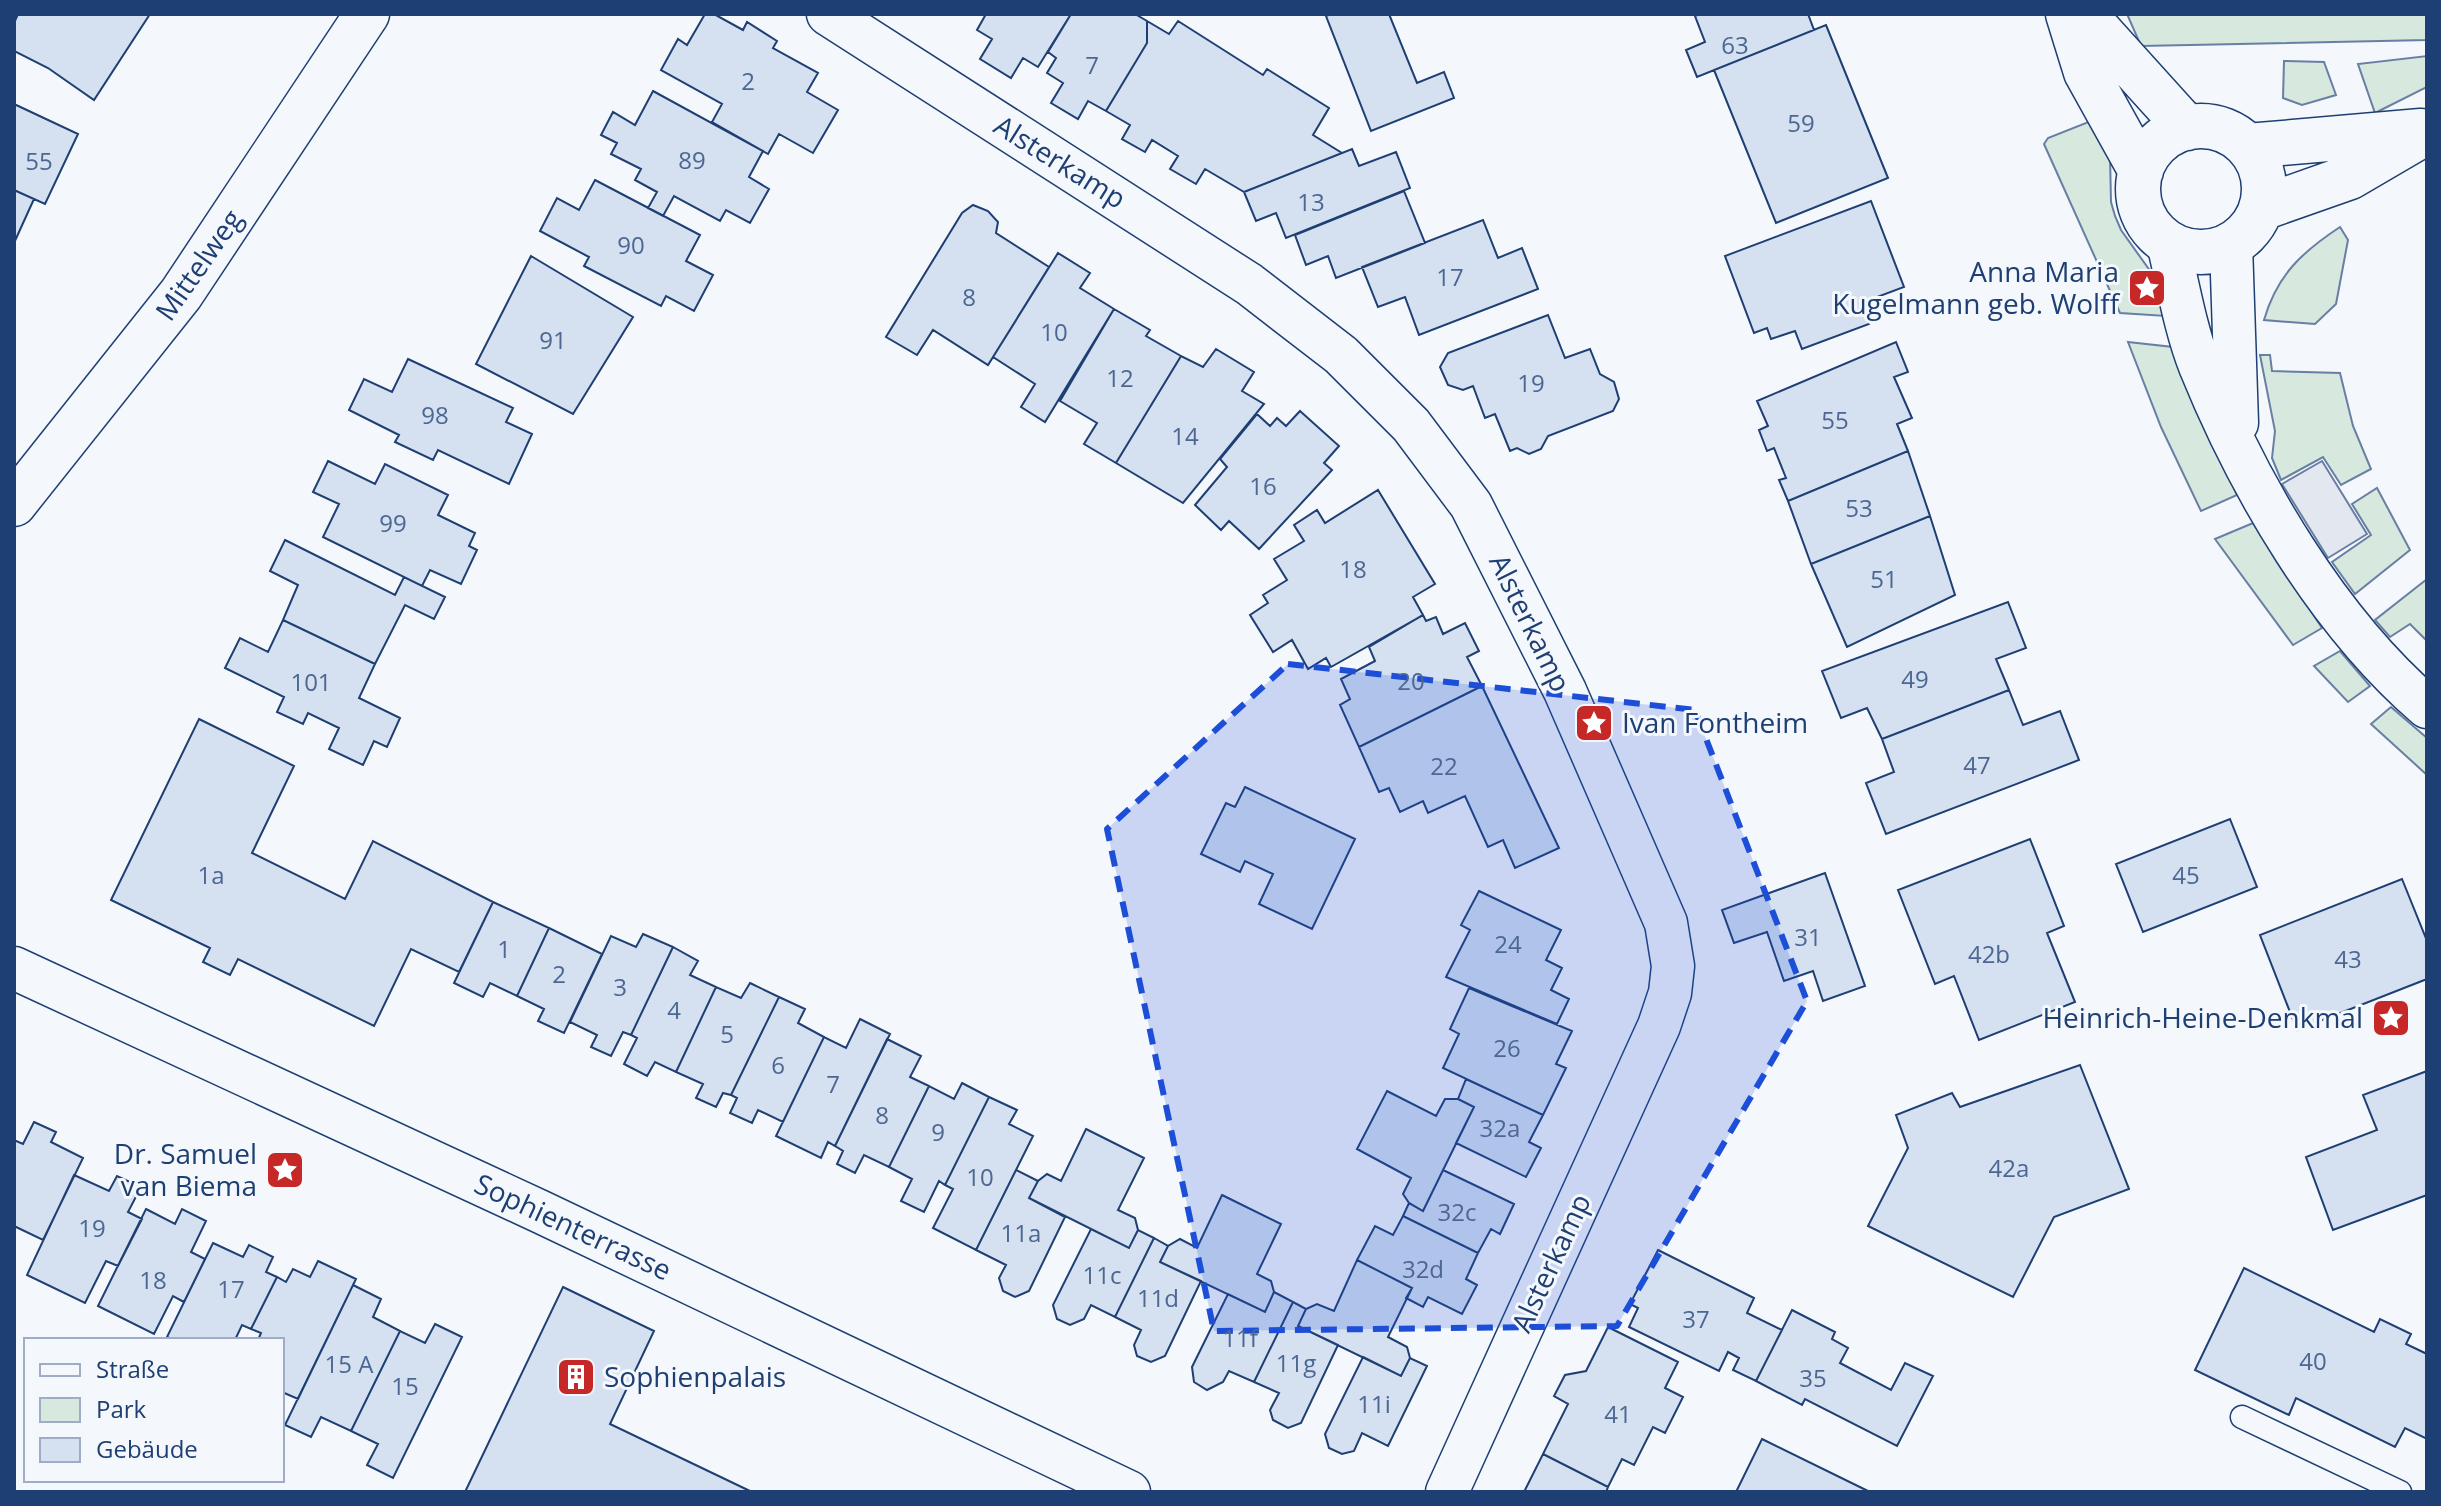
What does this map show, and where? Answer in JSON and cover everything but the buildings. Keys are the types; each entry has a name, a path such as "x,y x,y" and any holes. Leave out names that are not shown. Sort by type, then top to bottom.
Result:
{"street":[{"name":"Mittelweg","path":"14,504 181,294 367,14"},
{"name":"Alsterkamp","path":"828,14 1249,284 1341,355 1411,425 1471,505 1565,691 1666,923 1673,966 1670,993 1659,1026 1447,1492"},
{"path":"2068,14 2086,72 2141,171"},
{"path":"2084,14 2187,128"},
{"path":"2187,128 2220,129 2247,146 2263,175 2262,208 2245,236 2231,245 2199,253 2168,243 2145,219 2139,204 2141,171 2158,143 2187,128"},
{"path":"2247,146 2427,131"},
{"path":"2262,208 2350,177 2427,131"},
{"path":"2168,243 2200,365 2284,533 2317,584 2399,683 2427,707"},
{"path":"2231,245 2232,358 2239,448"},
{"name":"Sophienterrasse","path":"14,968 527,1205 1129,1492"}],"lane":[{"path":"2242,1417 2400,1492"}],"highlighted area":[{"path":"1288,664 1695,710 1807,1001 1617,1326 1214,1331 1107,829"}],"green space":[{"path":"2127,14 2427,14 2427,40 2141,46"},
{"path":"2427,56 2427,87 2375,113 2358,64"},
{"path":"2284,61 2324,62 2336,95 2302,105 2283,98"},
{"path":"2096,119 2110,156 2111,202 2115,216 2121,230 2158,282 2166,316 2120,313 2044,144 2048,138"},
{"path":"2340,227 2348,240 2336,304 2315,324 2264,320 2284,277 2314,246"},
{"path":"2128,342 2173,347 2237,495 2201,511 2161,427"},
{"path":"2260,355 2270,355 2272,371 2340,373 2353,426 2371,469 2341,485 2323,457 2281,480 2272,458 2275,431"},
{"path":"2377,488 2410,550 2355,594 2332,562 2371,535 2352,504"},
{"path":"2253,523 2322,628 2293,645 2215,539"},
{"path":"2427,579 2427,641 2410,624 2390,637 2375,620"},
{"path":"2340,651 2370,686 2348,702 2314,666"},
{"path":"2391,707 2427,738 2427,775 2371,724"}],"shaded area":[{"path":"2322,461 2367,534 2328,558 2282,484"}],"place":[{"name":"Anna Maria Kugelmann geb. Wolff","path":"2147,288"},
{"name":"Ivan Fontheim","path":"1594,723"},
{"name":"Heinrich-Heine-Denkmal","path":"2391,1018"},
{"name":"Dr. Samuel van Biema","path":"285,1170"},
{"name":"Sophienpalais","path":"576,1377"}]}
